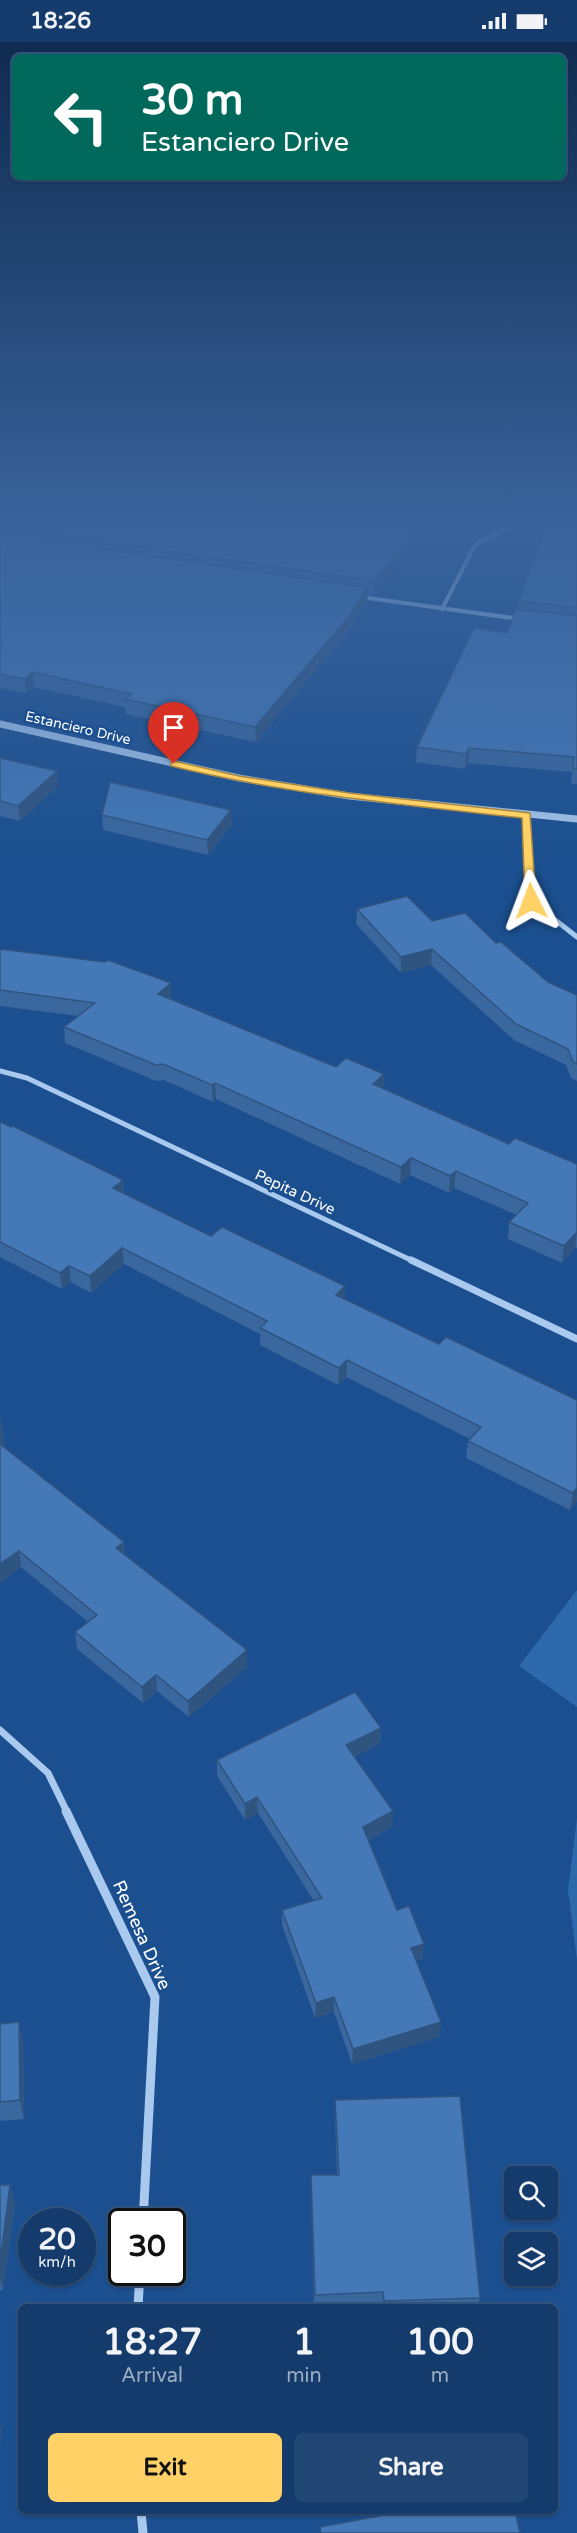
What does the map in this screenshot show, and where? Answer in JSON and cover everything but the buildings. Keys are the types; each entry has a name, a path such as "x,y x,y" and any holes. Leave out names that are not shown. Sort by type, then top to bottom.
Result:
{"street":[{"name":"Estanciero Drive","path":"0,724 239,778 349,796 577,819"},
{"path":"527,815 531,901 577,937"},
{"name":"Pepita Drive","path":"0,1071 27,1078 577,1339"},
{"name":"Remesa Drive","path":"0,1730 48,1773 155,1996 144,2208"},
{"path":"138,2304 139,2286"},
{"path":"141,2514 143,2533"}],"shaded area":[{"path":"577,1590 577,1707 519,1666"},
{"path":"577,1818 577,1960 568,1890"}],"route":[{"path":"174,764 239,778 349,796 527,815 531,901"}]}
